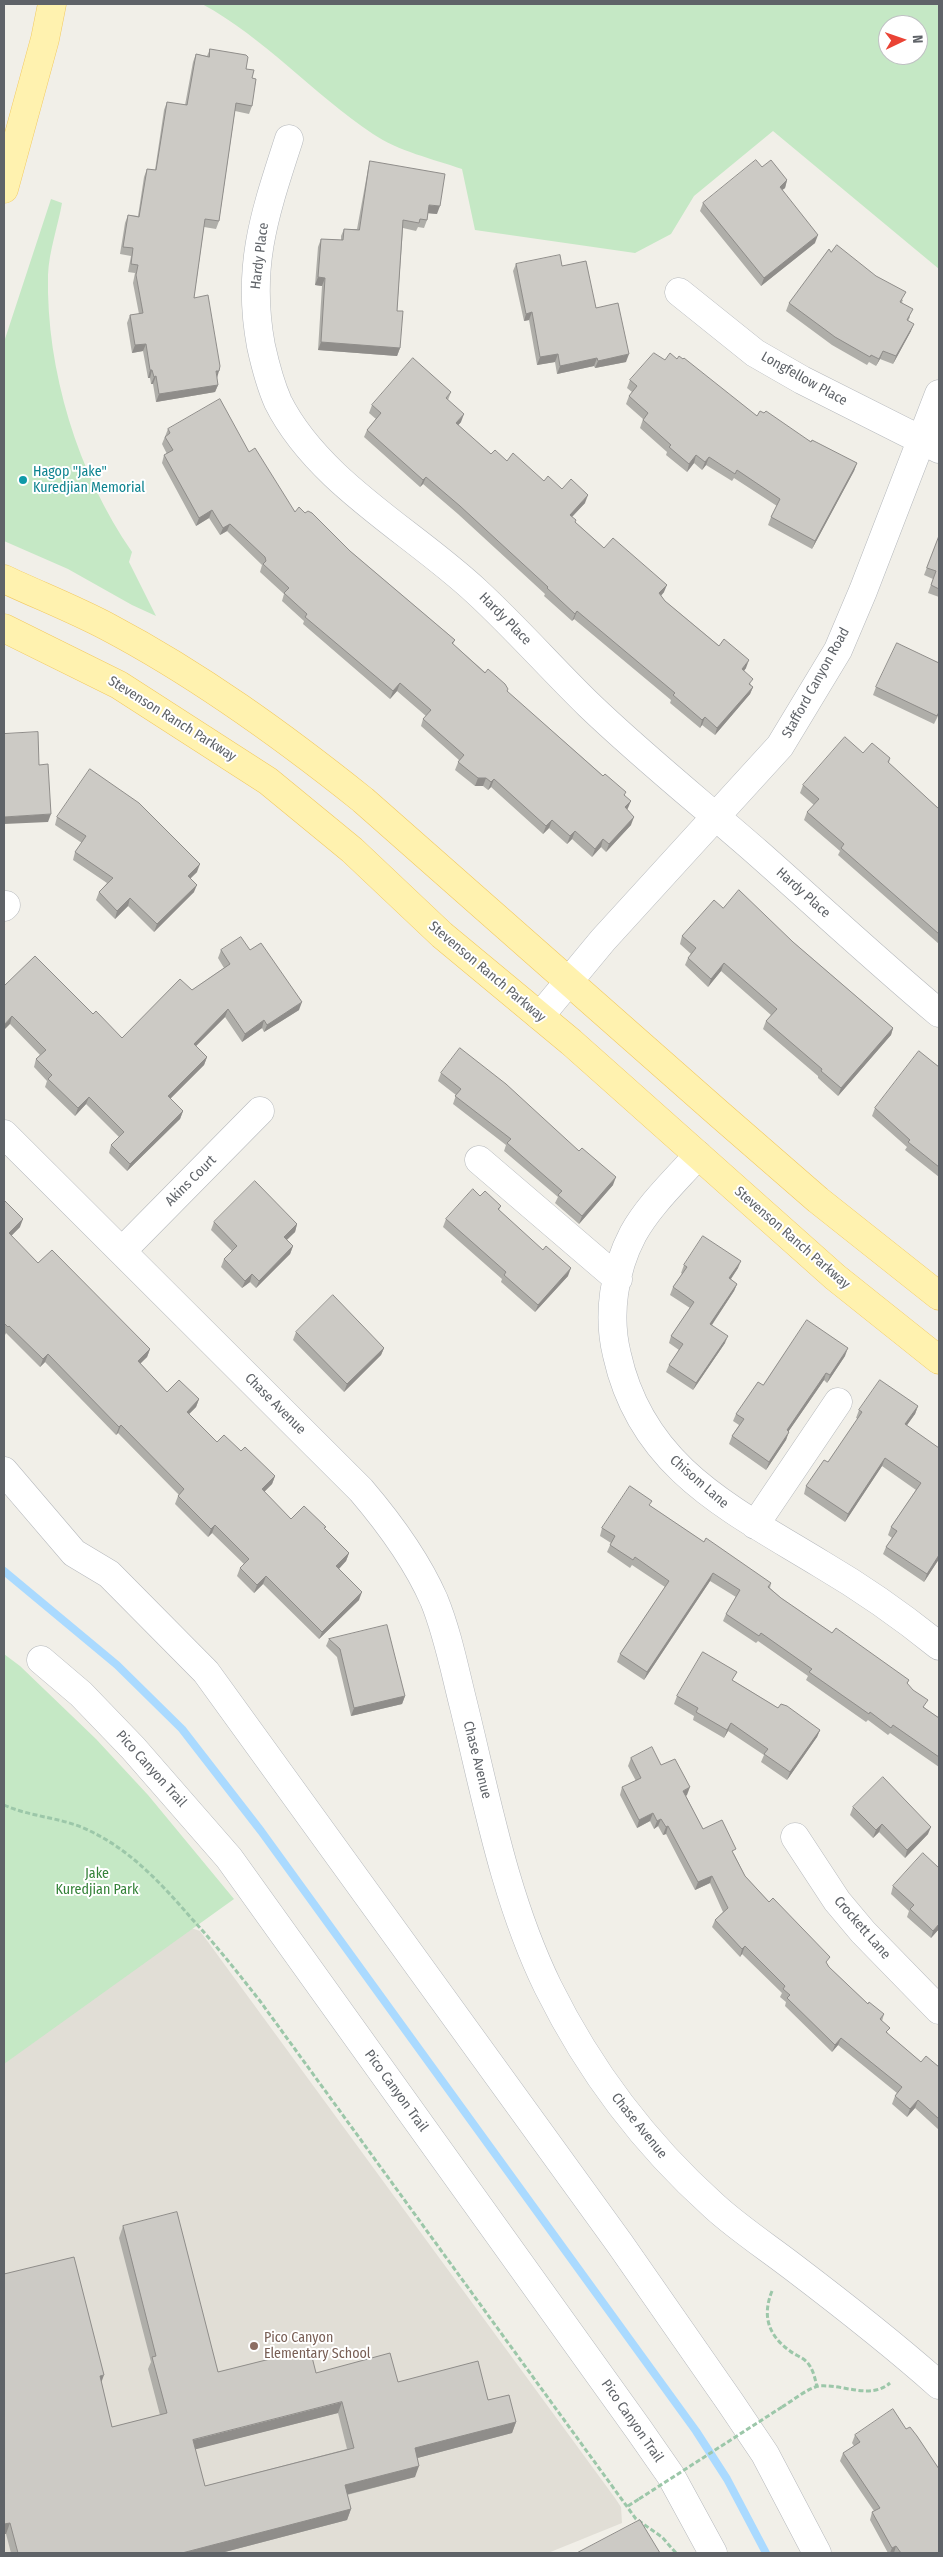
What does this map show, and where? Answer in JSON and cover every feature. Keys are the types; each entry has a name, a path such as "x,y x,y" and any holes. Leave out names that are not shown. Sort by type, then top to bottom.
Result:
{"main road":[{"path":"4,189 45,39 52,4"},
{"path":"4,579 107,627 210,687 252,715 363,800 818,1200 939,1296"},
{"name":"Stevenson Ranch Parkway","path":"4,628 119,685 268,781 352,850 442,935 540,1016 835,1277 939,1360"}],"street":[{"name":"Hardy Place","path":"289,138 259,241 254,281 256,319 265,365 278,401 294,429 318,458 476,590 589,704 670,779 716,816 939,1013"},
{"name":"Longfellow Place","path":"679,292 755,353 802,380 930,445"},
{"name":"Stafford Canyon Road","path":"540,1016 569,981 780,746 838,650 930,445 939,394"},
{"name":"Akins Court","path":"122,1251 260,1111"},
{"name":"Chase Avenue","path":"4,1134 361,1490 390,1524 414,1560 435,1602 448,1643 497,1841 526,1935 548,1987 577,2039 608,2088 646,2138 716,2209 810,2280 939,2386"},
{"name":"Chisom Lane","path":"698,1155 664,1192 634,1233 622,1258 613,1299 613,1338 621,1373 636,1409 653,1439 681,1470 722,1504 872,1596 939,1646"},
{"path":"479,1160 618,1279"},
{"path":"756,1525 838,1402"},
{"path":"4,1471 74,1553 109,1574 206,1672 608,2228 730,2402 765,2454 817,2553"},
{"name":"Pico Canyon Trail","path":"41,1660 80,1694 133,1748 230,1858 671,2476 712,2553"},
{"name":"Crockett Lane","path":"795,1837 837,1900 863,1932 939,2010"}],"path":[{"path":"4,1805 17,1811 80,1827 107,1840 142,1866 203,1929 260,2001 636,2519 656,2532 676,2553"},
{"path":"772,2291 767,2302 766,2318 771,2333 790,2351 806,2361 813,2372 817,2386"},
{"path":"628,2506 817,2386 840,2386 869,2392 883,2389 890,2383"}],"shaded area":[{"name":"Pico Canyon Elementary School","path":"188,1927 200,1931 615,2498 621,2507 622,2523 548,2553 4,2553 4,2063"}],"green space":[{"path":"202,4 939,4 939,269 773,131 694,196 671,234 635,253 475,230 462,169 404,150 373,134 330,102 247,33"},
{"path":"51,199 62,203 48,275 49,311 59,384 81,455 113,522 132,552 129,562 156,616 132,605 68,569 4,541 4,342"},
{"name":"Jake Kuredjian Park","path":"4,1654 20,1666 96,1739 148,1795 234,1899 4,2064"}],"building":[{"path":"210,49 246,55 248,57 246,69 254,70 252,78 256,79 252,106 236,103 219,221 205,219 194,298 208,295 220,366 219,371 216,371 218,385 159,394 156,376 154,377 152,370 150,370 146,344 135,345 130,315 143,313 136,275 138,265 131,264 133,248 123,247 128,215 139,217 147,169 156,170 167,102 187,105 196,54 209,57"},
{"path":"756,160 762,167 771,160 787,180 780,187 818,235 764,278 703,203"},
{"path":"370,161 445,174 440,206 429,205 427,220 420,219 419,223 403,220 397,311 403,311 400,348 321,342 325,278 318,277 321,239 343,240 344,229 359,230"},
{"path":"837,245 876,276 906,292 900,302 913,309 907,320 914,324 896,356 883,351 879,359 871,355 870,357 835,337 789,303 829,249 831,252"},
{"path":"560,255 562,266 586,261 596,308 618,303 629,354 598,361 597,358 560,366 558,354 540,357 532,312 526,314 516,264"},
{"path":"654,353 665,360 670,353 677,359 679,356 684,358 757,416 760,411 764,413 766,411 811,442 812,440 857,463 815,541 771,517 780,499 737,470 735,474 709,457 705,462 696,455 689,464 669,447 671,445 643,420 648,413 629,396 637,386 630,380"},
{"path":"413,358 451,392 446,398 464,414 456,423 491,454 495,450 507,461 513,453 544,481 548,476 562,489 571,479 588,495 570,515 576,520 575,522 604,548 613,538 667,585 659,593 665,601 719,646 724,639 749,660 742,669 753,679 749,684 753,687 717,728 705,717 702,720 673,695 675,693 577,611 575,614 460,506 426,477 423,480 367,430 381,413 372,405"},
{"path":"220,399 249,452 255,448 295,512 299,507 305,513 308,511 312,513 350,551 455,640 452,643 485,673 488,669 505,684 508,689 507,691 603,776 605,774 626,792 624,795 631,801 625,807 634,817 609,844 603,839 595,849 575,831 570,836 552,820 546,826 494,779 491,782 486,778 478,778 458,762 464,755 423,719 431,710 400,683 393,691 305,617 307,614 284,593 289,588 263,564 266,561 265,557 230,524 223,528 212,510 199,518 164,455 173,450 165,437 170,433 168,429"},
{"path":"939,536 939,589 931,585 936,571 927,568"},
{"path":"897,643 939,663 939,712 937,716 876,687"},
{"path":"38,732 39,765 48,764 51,814 4,817 4,734"},
{"path":"845,737 863,753 872,743 890,758 888,762 939,809 939,934 841,848 844,844 807,812 819,799 803,785"},
{"path":"90,769 139,803 200,864 188,876 197,885 157,924 130,898 117,911 99,892 113,878 75,852 86,836 57,817"},
{"path":"739,890 793,942 893,1028 841,1088 821,1071 822,1069 766,1021 777,1009 724,963 711,979 688,958 696,948 682,936 714,900 723,908"},
{"path":"241,937 250,950 261,943 302,1002 267,1025 264,1020 245,1034 228,1009 194,1044 207,1057 168,1096 183,1111 130,1164 111,1145 124,1132 89,1097 78,1108 48,1079 52,1075 36,1059 46,1050 12,1016 4,1025 4,986 35,956 93,1014 96,1011 122,1038 180,979 192,990 230,964 221,950"},
{"path":"460,1048 506,1084 579,1151 582,1148 616,1177 582,1216 558,1195 562,1191 507,1143 511,1139 455,1096 461,1089 441,1073"},
{"path":"919,1051 939,1067 939,1167 908,1142 910,1140 875,1108"},
{"path":"255,1181 297,1224 284,1237 293,1246 259,1281 252,1274 245,1281 224,1259 237,1246 214,1222"},
{"path":"473,1189 480,1196 485,1191 501,1206 498,1209 543,1250 546,1246 571,1268 538,1305 504,1275 506,1272 446,1219"},
{"path":"4,1200 23,1219 9,1233 38,1263 52,1250 150,1349 138,1361 167,1392 179,1380 199,1399 187,1412 217,1442 224,1435 241,1451 245,1447 275,1476 262,1489 291,1519 304,1506 349,1553 336,1566 362,1592 322,1632 266,1576 257,1585 240,1568 249,1559 215,1525 211,1529 178,1496 184,1489 121,1425 119,1427 48,1354 43,1359 4,1323"},
{"path":"703,1236 741,1261 729,1278 737,1284 710,1324 728,1336 696,1383 669,1365 683,1344 671,1336 694,1302 673,1287 687,1267 684,1265"},
{"path":"333,1295 384,1348 347,1384 296,1332"},
{"path":"807,1320 848,1348 830,1375 826,1373 787,1430 789,1432 769,1462 732,1436 744,1419 736,1414 758,1382 763,1385"},
{"path":"880,1380 918,1406 905,1424 939,1448 939,1555 927,1574 886,1547 897,1531 891,1527 921,1483 885,1458 848,1514 806,1486 824,1460 828,1462 862,1412 859,1410"},
{"path":"630,1486 652,1501 649,1505 704,1542 706,1538 771,1583 768,1587 781,1598 832,1633 836,1628 909,1680 907,1683 913,1690 928,1700 923,1707 939,1718 939,1757 893,1725 891,1728 870,1712 869,1714 809,1672 812,1669 761,1633 759,1636 726,1614 740,1590 713,1573 647,1672 620,1654 669,1581 635,1557 633,1560 610,1545 615,1536 602,1528"},
{"path":"387,1625 405,1696 354,1708 340,1649 329,1639"},
{"path":"703,1652 737,1672 732,1680 778,1708 781,1704 787,1706 820,1730 790,1772 764,1754 768,1749 731,1723 727,1730 696,1712 698,1708 677,1696"},
{"path":"652,1747 661,1765 675,1759 690,1787 683,1791 703,1829 722,1820 736,1849 732,1851 745,1876 769,1902 773,1898 830,1957 826,1962 829,1967 868,2004 869,2002 884,2014 880,2019 890,2028 886,2032 921,2062 926,2056 939,2067 939,2119 918,2100 910,2109 895,2096 902,2087 841,2038 835,2045 787,1998 790,1995 783,1989 785,1986 745,1946 742,1949 715,1920 728,1908 712,1876 698,1882 668,1826 666,1827 661,1819 657,1821 653,1813 639,1820 622,1787 641,1778 631,1758"},
{"path":"883,1777 931,1827 907,1850 882,1824 876,1830 853,1807"},
{"path":"923,1853 939,1868 939,1924 933,1931 910,1909 914,1905 893,1886"},
{"path":"177,2212 218,2372 310,2349 316,2373 390,2353 398,2382 478,2361 488,2400 509,2395 516,2422 415,2448 419,2466 345,2485 351,2509 182,2553 18,2553 10,2523 4,2524 4,2274 74,2257 104,2375 100,2376 112,2427 167,2413 152,2357 156,2356 123,2226","holes":["342,2402 354,2448 205,2486 193,2440"]},
{"path":"893,2409 906,2429 910,2427 917,2436 939,2469 939,2553 901,2553 896,2546 892,2548 872,2512 880,2508 843,2453 860,2442 855,2435"},
{"path":"640,2520 660,2553 577,2553"}],"waterway":[{"path":"4,1571 117,1665 182,1729 261,1831 696,2431 727,2479 766,2553"}],"place":[{"name":"Hagop \"Jake\" Kuredjian Memorial","path":"23,480"},
{"name":"Pico Canyon Elementary School","path":"254,2346"}]}
